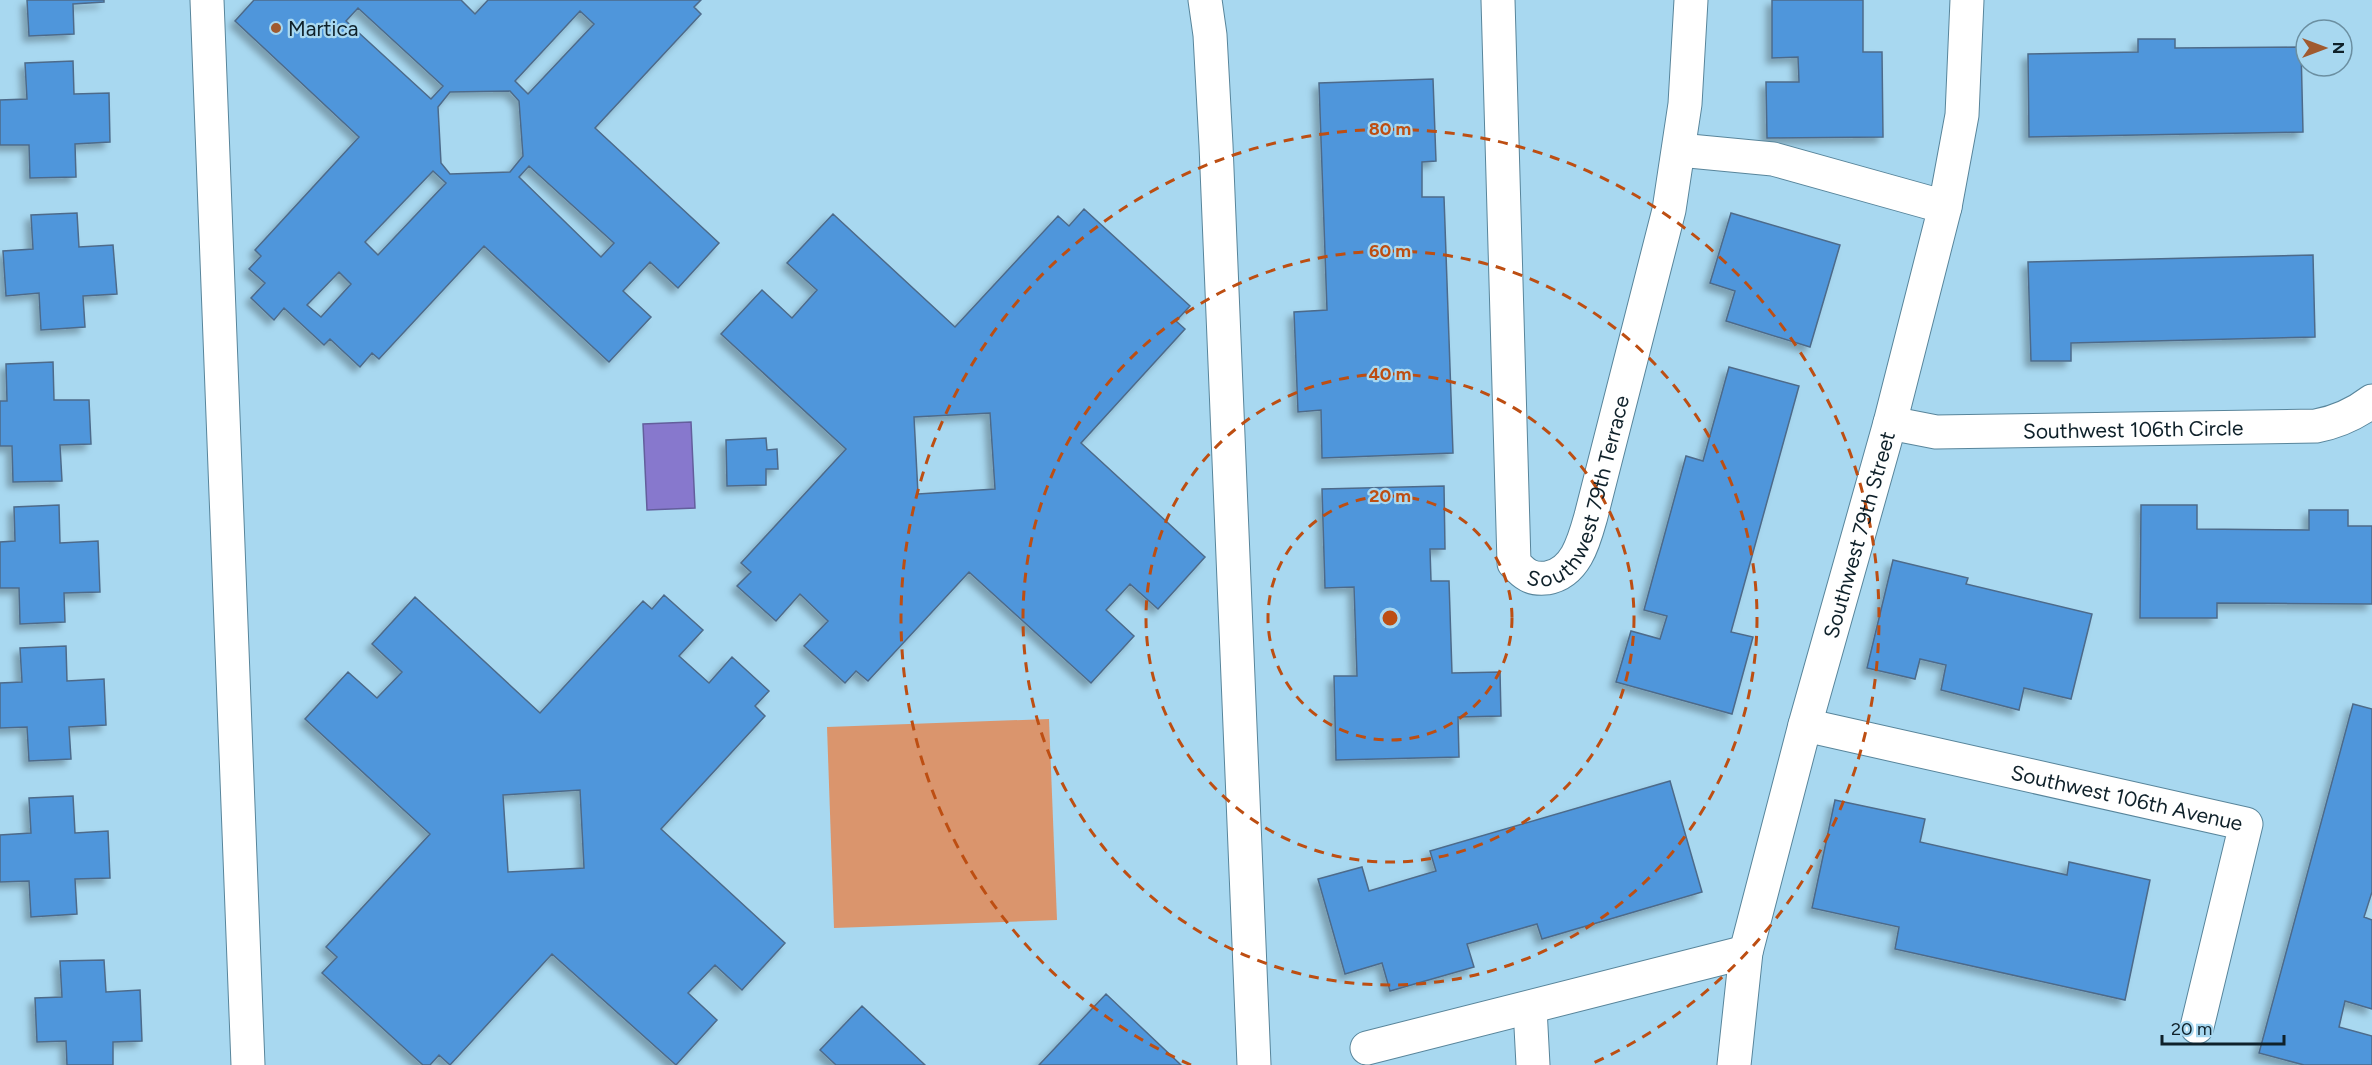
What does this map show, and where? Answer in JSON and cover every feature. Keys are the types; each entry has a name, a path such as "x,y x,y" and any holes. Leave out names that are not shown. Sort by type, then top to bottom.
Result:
{"street":[{"path":"207,0 248,1065"},
{"path":"1204,0 1210,35 1216,156 1254,1065"},
{"name":"Southwest 79th Terrace","path":"1498,0 1514,563 1524,575 1538,579 1558,576 1572,564 1585,540 1645,314 1669,210 1679,150 1690,55 1691,0"},
{"name":"Southwest 79th Street","path":"1734,1065 1746,952 1805,726 1890,423 1945,207 1962,115 1967,0"},
{"path":"1679,150 1773,159 1945,207"},
{"name":"Southwest 106th Circle","path":"1890,423 1936,432 2316,426 2332,423 2359,411 2372,401"},
{"name":"Southwest 106th Avenue","path":"1805,726 2246,824 2197,1027"},
{"path":"1367,1048 1746,952"},
{"path":"1530,1008 1533,1065"}],"shaded area":[{"path":"691,422 695,508 647,510 643,424"},
{"path":"1049,719 1057,920 834,928 827,727"}],"building":[{"path":"27,0 104,0 104,2 73,4 74,34 29,36"},
{"path":"254,0 461,0 475,14 488,0 701,0 694,7 701,14 595,128 719,243 678,288 650,262 623,291 651,317 609,362 484,246 379,359 372,353 360,367 330,339 324,345 284,308 274,320 251,298 265,283 249,269 261,256 255,250 359,137 235,21","holes":["358,8 443,86 431,99 346,21","580,11 594,24 528,94 515,81","510,91 519,101 523,156 510,172 450,174 441,163 438,107 450,92","529,166 614,243 601,257 519,177","433,171 446,183 378,255 365,242","339,272 351,284 321,317 307,305"]},
{"path":"1772,0 1863,0 1863,52 1882,52 1883,137 1767,138 1766,82 1799,82 1798,57 1772,58"},
{"path":"2138,39 2175,39 2175,48 2294,47 2294,78 2302,78 2303,132 2029,137 2028,54 2138,52"},
{"path":"73,61 74,94 109,93 110,142 75,144 76,177 30,178 29,145 0,145 0,100 27,99 25,63"},
{"path":"1433,79 1436,161 1422,162 1422,197 1444,197 1453,453 1322,458 1321,410 1298,412 1294,312 1327,310 1319,83"},
{"path":"1084,209 1190,306 1176,321 1185,329 1081,443 1205,557 1158,609 1130,584 1106,610 1134,636 1091,683 969,572 868,681 856,671 845,683 804,646 828,621 800,594 776,621 737,586 751,572 741,563 846,449 721,334 762,290 792,318 817,290 787,263 833,214 955,327 1058,216 1069,226","holes":["990,413 995,489 918,494 914,417"]},
{"path":"77,213 79,247 113,245 117,294 83,296 85,327 41,330 39,293 6,296 3,251 33,249 31,215"},
{"path":"1731,213 1840,245 1810,347 1726,321 1735,291 1710,283"},
{"path":"2313,255 2315,337 2071,343 2071,361 2031,361 2028,262"},
{"path":"53,362 54,400 89,400 91,444 60,445 62,481 13,482 12,446 0,446 0,401 7,401 6,364"},
{"path":"1729,367 1799,386 1731,632 1753,637 1732,714 1616,682 1631,631 1660,639 1667,616 1644,610 1686,456 1703,461"},
{"path":"766,438 767,450 777,449 778,469 766,469 766,485 727,486 726,440"},
{"path":"1444,486 1445,549 1430,549 1431,581 1449,581 1452,673 1500,672 1501,716 1458,717 1459,757 1336,760 1334,676 1357,676 1354,587 1325,588 1322,489"},
{"path":"59,505 60,543 98,541 100,592 64,593 65,622 20,624 19,588 0,588 0,542 15,541 14,507"},
{"path":"2141,505 2197,505 2197,529 2309,530 2309,510 2348,510 2348,526 2372,526 2372,604 2217,603 2217,618 2140,618"},
{"path":"1893,560 1968,578 1966,584 2092,614 2071,699 2024,688 2019,710 1941,690 1946,665 1920,659 1915,679 1867,668"},
{"path":"664,595 703,630 679,656 709,683 732,657 769,691 755,706 765,716 661,829 785,943 742,990 715,965 688,993 717,1020 676,1065 552,954 450,1065 439,1055 430,1065 423,1065 322,973 337,957 326,947 430,834 305,719 348,672 377,698 402,672 372,644 415,597 540,713 643,601 652,609","holes":["580,790 584,868 508,872 503,795"]},
{"path":"66,646 67,681 104,679 106,725 69,727 71,759 29,761 27,727 0,728 0,683 22,682 20,648"},
{"path":"2353,704 2372,709 2372,892 2364,917 2372,920 2372,1009 2345,1001 2339,1027 2372,1036 2372,1065 2304,1065 2259,1053"},
{"path":"1670,781 1702,892 1542,939 1537,924 1467,944 1474,967 1390,991 1382,963 1345,974 1318,879 1362,867 1369,891 1436,871 1430,851"},
{"path":"73,796 75,833 108,831 110,878 75,879 77,914 31,917 29,881 0,882 0,835 31,833 29,798"},
{"path":"1835,800 1925,819 1920,842 2067,875 2069,862 2150,880 2125,1000 1895,949 1899,927 1812,908"},
{"path":"104,960 106,992 140,990 142,1041 113,1042 113,1065 67,1065 66,1041 37,1042 35,998 62,997 60,961"},
{"path":"1106,994 1181,1065 1039,1065"},
{"path":"862,1006 925,1065 836,1065 820,1050"}],"place":[{"name":"Martica","path":"276,28"}]}
